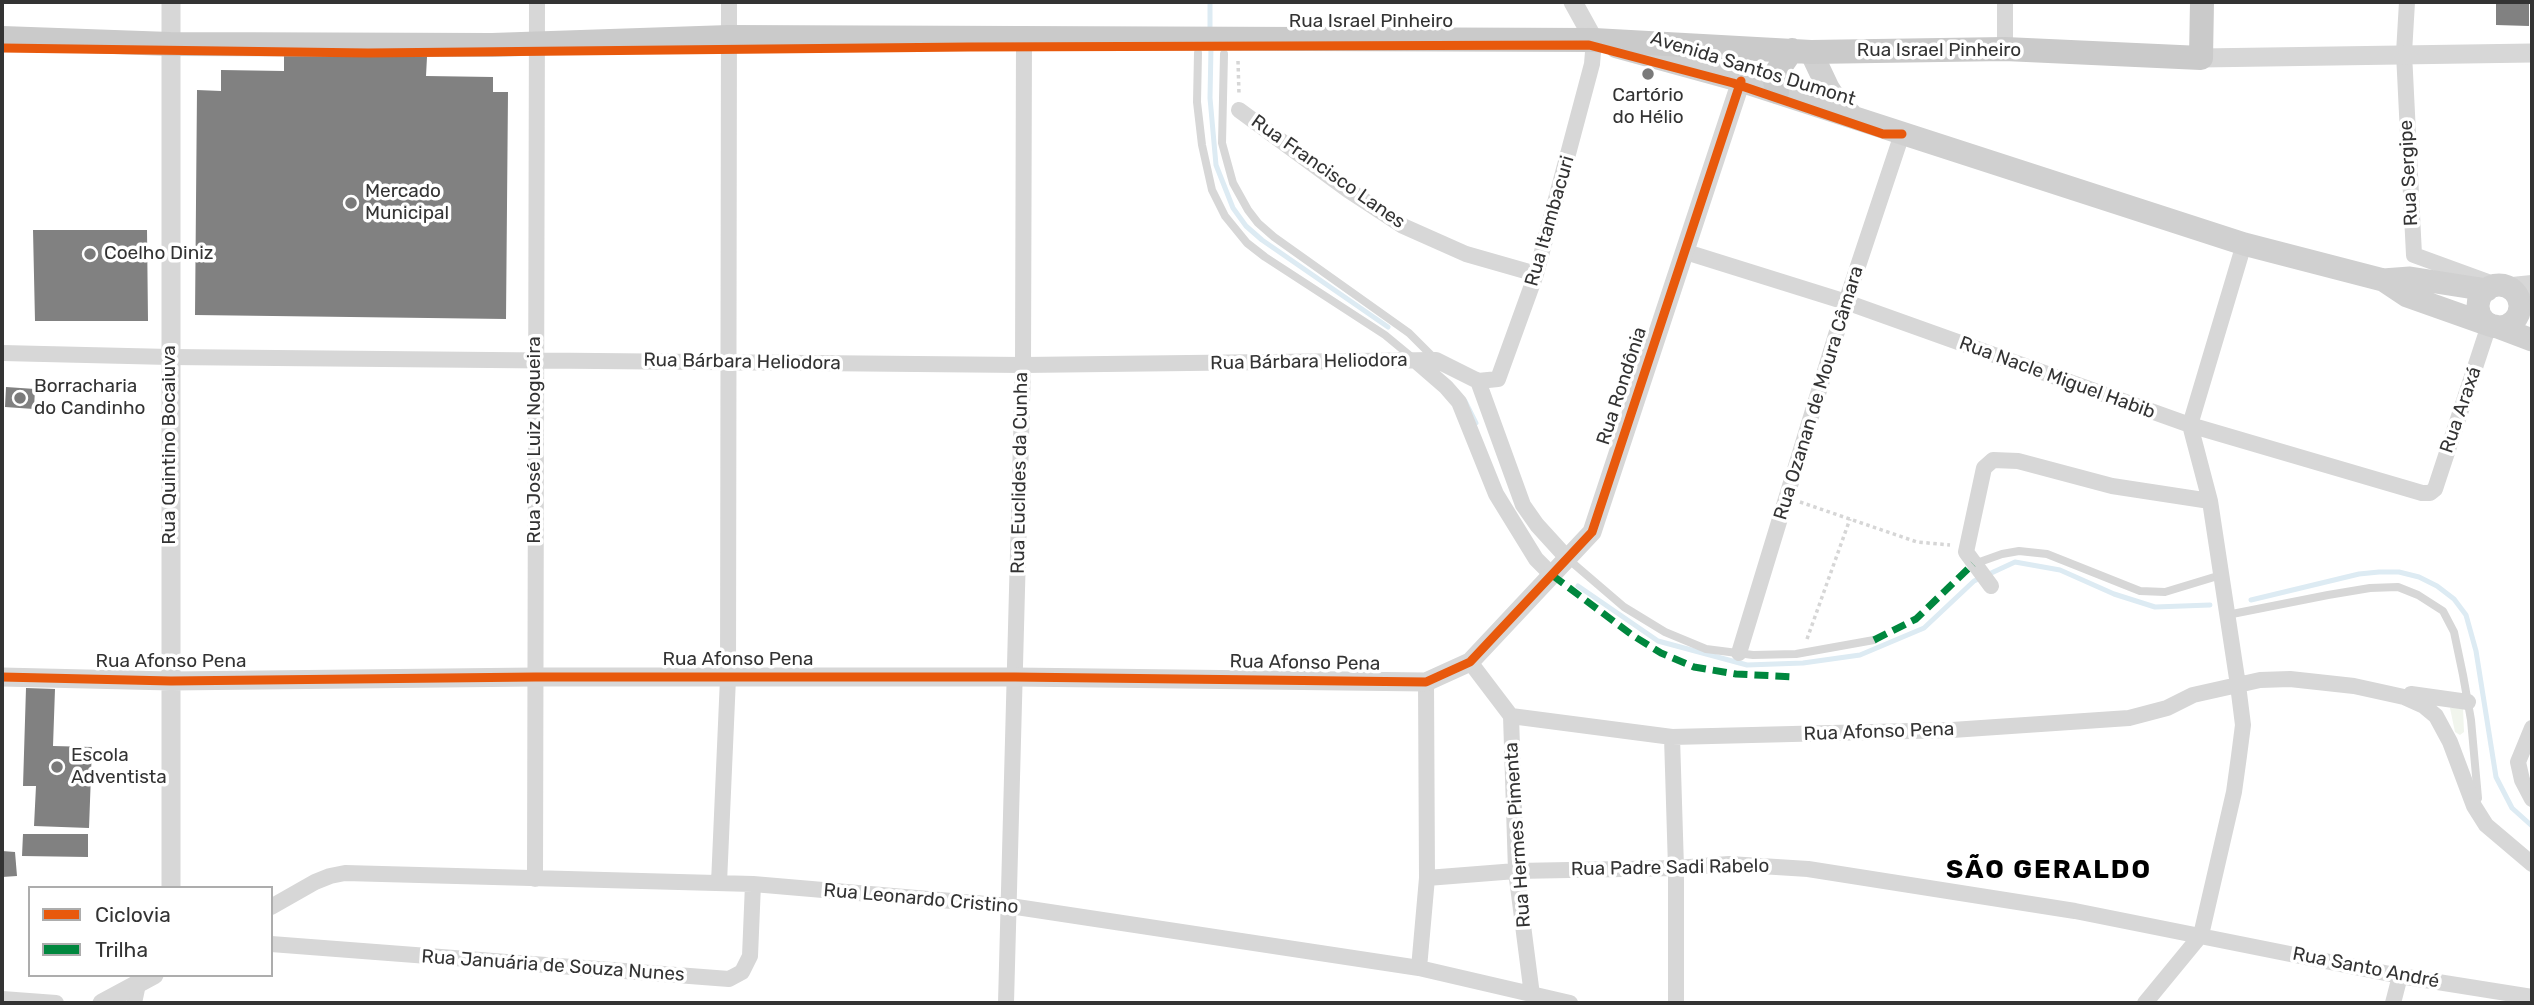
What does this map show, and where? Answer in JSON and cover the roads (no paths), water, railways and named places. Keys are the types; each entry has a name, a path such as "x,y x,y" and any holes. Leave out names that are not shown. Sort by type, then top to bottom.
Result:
{"main road":[{"path":"2201,58 2202,2"},
{"name":"Rua Israel Pinheiro","path":"2,38 170,44 537,45 729,37 1148,40 1233,51 1594,40 1801,51 2006,49 2201,58"},
{"name":"Avenida Santos Dumont","path":"1594,40 1741,81 2244,244 2383,280 2410,278 2515,295"},
{"path":"1821,74 1811,90 1787,96 1775,81 1778,70 1801,51 1821,74 1835,99 1856,119"},
{"name":"Avenida Santos Dumont","path":"2383,280 2407,296 2532,340"},
{"path":"2515,295 2517,317 2510,325 2492,326 2482,318 2480,298 2515,295"}],"street":[{"name":"Rua Quintino Bocaiuva","path":"171,2 171,886"},
{"name":"Rua José Luiz Nogueira","path":"535,879 537,2"},
{"path":"719,883 728,678 729,2"},
{"path":"1573,2 1594,40"},
{"path":"2005,2 2006,49"},
{"name":"Rua Sergipe","path":"2407,2 2404,53 2414,255 2515,295"},
{"name":"Rua Euclides da Cunha","path":"1006,1003 1023,365 1024,39"},
{"name":"Rua Itambacuri","path":"1478,382 1497,379 1536,274 1592,64 1594,40"},
{"name":"Rua Israel Pinheiro","path":"2201,58 2532,53"},
{"name":"Rua Rondônia","path":"1470,662 1592,532 1741,81"},
{"name":"Rua Francisco Lanes","path":"1239,110 1348,190 1403,226 1466,254 1536,274"},
{"name":"Rua Ozanan de Moura Câmara","path":"1739,653 1846,302 1902,134"},
{"path":"2145,1003 2201,935 2236,780 2243,725 2238,685 2210,501 2190,425 2244,244"},
{"name":"Rua Nacle Miguel Habib","path":"1686,252 1846,302 2190,425 2422,493 2430,493"},
{"name":"Rua Araxá","path":"2430,493 2435,489 2492,326"},
{"name":"Rua Bárbara Heliodora","path":"2,353 1023,365 1436,360 1478,382"},
{"path":"1416,361 1459,402 1496,494 1536,559 1552,575"},
{"path":"1478,382 1523,505 1536,525 1569,559"},
{"path":"1991,586 1968,557 1966,546 1984,468 1993,460 2018,461 2148,493 2210,501"},
{"path":"1470,662 1511,716"},
{"name":"Rua Afonso Pena","path":"2,677 171,681 535,677 1015,677 1426,682 1470,662"},
{"name":"Rua Afonso Pena","path":"1511,716 1672,737 1952,730 2129,719 2167,708 2193,695 2260,680 2290,679 2468,702"},
{"path":"1419,968 1427,878 1426,682"},
{"name":"Rua Afonso Pena","path":"2354,686 2404,698 2424,706 2436,716 2450,742 2474,806 2486,825 2532,864"},
{"name":"Rua Hermes Pimenta","path":"1511,716 1517,871 1532,995"},
{"path":"2530,735 2518,762 2522,780 2532,799"},
{"path":"1672,737 1676,1003"},
{"name":"Rua Padre Sadi Rabelo","path":"1427,878 1517,871 1676,868 1729,864 1808,869 2075,911 2201,935"},
{"name":"Rua Leonardo Cristino","path":"273,906 315,882 345,873 753,884 1010,906 1419,968 1570,1003"},
{"name":"Rua Januária de Souza Nunes","path":"273,944 729,979 743,972 750,957 753,884"},
{"name":"Rua Santo André","path":"2201,935 2400,976 2532,997"},
{"path":"2393,1003 2400,976"},
{"path":"102,1003 142,988"},
{"path":"10,1001 56,1003"}],"lane":[{"path":"1233,51 1222,143 1233,183 1248,210 1274,237 1409,332 1436,360"},
{"path":"1198,53 1197,102 1202,145 1212,190 1225,216 1256,250 1385,335 1416,361"},
{"path":"1973,564 2019,551 2048,554 2140,592 2165,592 2221,575"},
{"path":"1569,559 1624,607 1665,632 1706,649 1753,655 1802,653 1874,640"},
{"path":"2227,615 2356,591 2398,587 2418,595 2443,611 2454,632 2468,702 2476,790 2486,825"}],"waterway":[{"path":"1210,2 1210,33"},
{"path":"1211,47 1210,98 1216,165 1233,208 1246,226 1262,240 1388,327"},
{"path":"1465,401 1476,423"},
{"path":"1578,586 1658,641 1747,665 1803,663 1860,655 1924,628 1974,581 2015,562 2060,570 2114,594 2155,607 2210,605"},
{"path":"2251,600 2359,574 2379,572 2399,572 2419,577 2454,599 2466,615 2476,651 2496,777 2512,808 2532,826"}],"place":[{"name":"Cartório do Hélio","path":"1648,74"},
{"name":"Mercado Municipal","path":"351,203"},
{"name":"Coelho Diniz","path":"90,254"},
{"name":"Borracharia do Candinho","path":"20,398"},
{"name":"Escola Adventista","path":"57,767"}],"district":[{"name":"SÃO GERALDO","path":"2049,870"}]}
